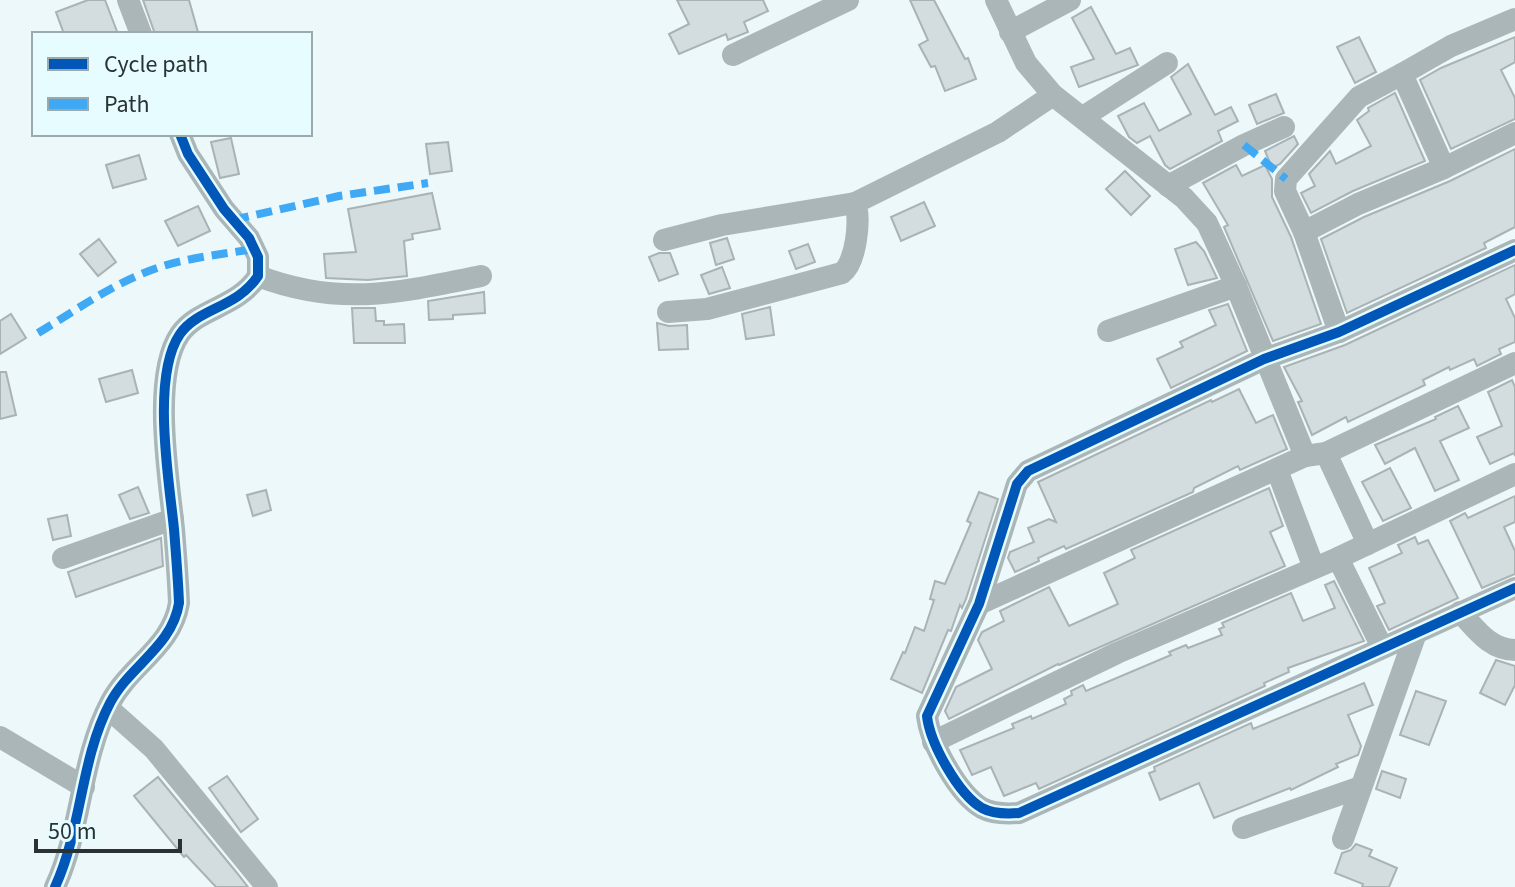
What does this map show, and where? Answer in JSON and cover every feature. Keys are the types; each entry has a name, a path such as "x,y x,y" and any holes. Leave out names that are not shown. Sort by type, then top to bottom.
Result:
{"street":[{"path":"128,0 140,32"},
{"path":"733,55 848,0"},
{"path":"996,0 1026,63 1053,95 1184,198 1207,223 1264,359 1368,544"},
{"path":"1010,32 1070,0"},
{"path":"1339,332 1304,232 1285,191 1286,179 1359,97 1451,46 1515,19"},
{"path":"1083,117 1167,63"},
{"path":"1402,74 1444,168"},
{"path":"664,240 722,225 855,203 998,132 1053,95"},
{"path":"1168,186 1284,127"},
{"path":"1304,232 1358,204 1444,168 1515,133"},
{"path":"55,887 96,735 108,708 127,678 166,638 176,621 179,603 164,419 168,365 181,333 196,321 242,296 258,276 258,257 249,238 224,209 188,154 181,136"},
{"path":"668,312 707,309 798,286 846,270 859,223 855,203"},
{"path":"1515,250 1339,332 1264,359 1028,471 1017,484 979,604 927,716 933,742 968,798 984,810 1019,813 1515,588"},
{"path":"258,276 287,287 347,297 404,292 481,276"},
{"path":"1108,331 1236,286"},
{"path":"979,604 1515,363"},
{"path":"1277,470 1314,568"},
{"path":"933,742 1117,653 1338,558 1515,474"},
{"path":"63,558 173,519"},
{"path":"1338,558 1382,647"},
{"path":"1460,612 1486,640 1498,648 1515,650"},
{"path":"1343,839 1416,633"},
{"path":"108,708 154,749 267,887"},
{"path":"0,737 84,787"},
{"path":"1243,828 1361,787"}],"building":[{"path":"88,0 105,0 117,32 63,32 56,12"},
{"path":"143,0 189,0 198,32 154,32"},
{"path":"677,0 763,0 768,11 744,22 748,32 728,40 726,34 679,54 669,34 689,24"},
{"path":"910,0 934,0 965,59 968,58 976,79 945,91 935,66 931,67 919,45 928,40"},
{"path":"1091,7 1116,54 1130,48 1138,65 1079,87 1071,67 1094,59 1072,18"},
{"path":"1359,37 1376,72 1355,83 1337,47"},
{"path":"1515,37 1515,62 1501,70 1515,98 1515,119 1451,149 1420,80"},
{"path":"1188,64 1215,115 1231,107 1238,121 1218,131 1222,141 1170,169 1150,136 1137,143 1129,137 1118,116 1144,103 1159,131 1191,114 1171,77"},
{"path":"1395,93 1425,161 1353,191 1311,213 1301,193 1315,186 1309,174 1330,151 1336,164 1371,146 1357,120 1369,111 1368,108"},
{"path":"1276,94 1284,113 1257,124 1249,105"},
{"path":"1294,136 1298,144 1280,164 1272,168 1265,151"},
{"path":"231,138 239,174 220,178 211,142"},
{"path":"448,142 452,171 430,174 426,144"},
{"path":"1515,149 1515,227 1484,243 1486,248 1347,313 1321,239"},
{"path":"139,155 146,179 113,188 106,165"},
{"path":"1236,165 1242,176 1265,165 1272,179 1272,197 1291,237 1321,324 1273,341 1224,227 1228,225 1203,183"},
{"path":"1125,171 1150,196 1131,215 1106,189"},
{"path":"432,193 440,229 412,234 413,239 404,241 407,276 368,280 326,278 324,254 356,252 348,209"},
{"path":"924,202 935,226 901,241 891,217"},
{"path":"198,206 210,231 178,246 165,221"},
{"path":"727,238 734,259 716,265 710,243"},
{"path":"99,239 116,262 98,276 80,254"},
{"path":"1196,242 1217,278 1188,285 1175,249"},
{"path":"808,244 815,262 796,269 789,251"},
{"path":"670,253 678,274 659,281 649,257"},
{"path":"1515,265 1515,294 1506,299 1515,318 1515,342 1499,349 1501,354 1477,366 1474,359 1450,370 1449,367 1423,380 1425,385 1348,422 1346,417 1312,435 1298,402 1302,401 1284,367 1345,345"},
{"path":"722,267 730,288 709,294 701,275"},
{"path":"484,292 485,313 429,320 428,301"},
{"path":"1228,304 1247,351 1171,388 1157,359 1183,347 1180,342 1216,325 1209,310"},
{"path":"770,307 774,335 746,339 742,314"},
{"path":"352,308 375,308 376,321 384,321 384,325 404,324 405,343 354,343"},
{"path":"11,314 26,338 0,354 0,321"},
{"path":"657,323 687,325 688,349 659,350"},
{"path":"132,370 138,393 106,402 99,379"},
{"path":"0,372 6,372 16,415 0,419"},
{"path":"1512,380 1515,387 1515,456 1514,453 1490,464 1477,437 1502,426 1488,392"},
{"path":"1239,389 1256,423 1273,415 1287,449 1240,470 1238,466 1194,488 1193,492 1066,549 1064,546 1015,572 1008,558 1010,552 1034,542 1028,528 1049,519 1056,522 1038,482"},
{"path":"1458,406 1469,428 1440,441 1459,480 1435,491 1415,448 1385,464 1375,445 1436,419"},
{"path":"1390,468 1411,508 1383,521 1362,482"},
{"path":"138,487 149,513 130,519 119,495"},
{"path":"1269,488 1283,526 1270,532 1285,566 1058,664 949,719 945,711 956,687 992,669 978,640 982,632 1004,621 1000,611 1049,587 1069,626 1118,604 1104,573 1135,558 1131,550"},
{"path":"266,490 271,510 253,516 247,495"},
{"path":"979,492 998,499 966,599 962,608 960,605 951,631 948,630 922,693 891,679 915,627 924,631 934,600 930,599 935,581 945,584 971,523 967,521"},
{"path":"1515,496 1515,522 1504,527 1515,551 1515,574 1482,588 1450,521 1465,513 1468,518"},
{"path":"67,515 71,536 53,540 48,519"},
{"path":"1415,537 1418,544 1428,540 1458,598 1389,630 1377,606 1385,603 1369,568 1402,553 1398,545"},
{"path":"161,538 163,566 76,597 68,572"},
{"path":"1334,581 1364,641 1288,668 1289,672 1264,683 1265,686 1039,789 1036,783 1004,796 991,767 972,775 960,750 1014,728 1012,724 1066,704 1064,699 1072,695 1071,691 1083,685 1086,691 1171,655 1169,652 1186,645 1188,648 1222,635 1219,629 1224,627 1222,623 1291,593 1303,621 1335,608 1325,585"},
{"path":"1496,660 1515,666 1515,685 1505,705 1480,693"},
{"path":"1364,683 1373,705 1348,715 1361,746 1358,755 1336,764 1338,767 1291,790 1214,818 1199,783 1160,800 1149,773 1155,771 1154,767 1251,723 1253,729"},
{"path":"1416,691 1446,701 1429,745 1400,735"},
{"path":"1382,771 1406,779 1400,798 1376,789"},
{"path":"227,776 258,819 241,832 209,788"},
{"path":"158,777 248,887 216,887 186,855 184,857 134,796"},
{"path":"1356,844 1372,850 1369,856 1397,868 1389,887 1362,887 1363,884 1335,873 1342,853"}],"marked path":[{"path":"1244,145 1286,179"},
{"path":"233,220 339,196 428,183"},
{"path":"38,333 146,272 186,260 254,249"}],"cycle path":[{"path":"55,887 71,842 100,725 118,690 168,632 179,603 164,429 166,375 171,352 188,325 229,302 258,276 258,257 249,238 224,209 188,154 181,136"},
{"path":"1515,250 1339,332 1264,359 1028,471 1017,484 979,604 927,716 929,727 947,767 973,801 991,811 1019,813 1515,588"}]}
